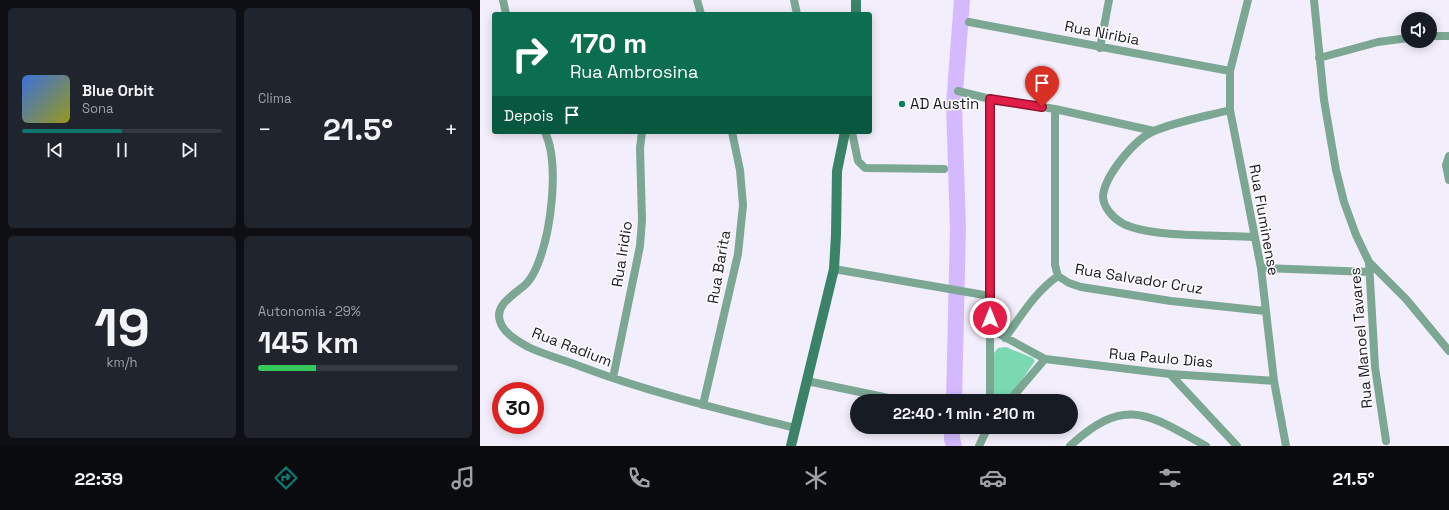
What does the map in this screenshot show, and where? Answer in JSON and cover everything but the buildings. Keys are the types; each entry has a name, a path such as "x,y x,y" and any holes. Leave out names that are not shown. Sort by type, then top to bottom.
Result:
{"street":[{"path":"503,0 506,12"},
{"path":"697,0 700,12"},
{"path":"794,0 797,12"},
{"path":"856,0 856,12"},
{"path":"1100,48 1109,0"},
{"name":"Rua Fluminense","path":"1248,0 1230,71 1230,110 1253,237 1261,268 1274,381 1286,446"},
{"name":"Rua Manoel Tavares","path":"1314,0 1324,100 1336,170 1344,202 1356,235 1369,262 1374,367 1386,441"},
{"name":"Rua Niribia","path":"969,22 1100,48 1230,71"},
{"path":"1437,36 1449,36"},
{"path":"1319,58 1378,42 1401,39"},
{"path":"958,91 990,99 1055,109 1154,132"},
{"path":"990,99 990,394"},
{"name":"Rua Salvador Cruz","path":"1055,109 1054,265 1058,276 1069,283 1081,287 1170,301 1265,311"},
{"path":"1230,110 1154,132 1138,143 1125,156 1107,183 1103,197 1109,212 1121,222 1136,228 1154,232 1253,237"},
{"name":"Rua Radium","path":"546,134 552,157 553,177 549,218 543,247 534,272 527,283 503,306 499,314 500,321 508,333 529,347 613,378 703,405 795,428"},
{"name":"Rua Iridio","path":"613,378 640,246 642,220 640,148 642,134"},
{"name":"Rua Barita","path":"703,405 739,247 743,206 740,170 732,134"},
{"path":"790,446 834,269 836,235 836,171 845,134"},
{"path":"852,134 858,161 865,168 944,169"},
{"path":"1449,156 1446,165 1449,180"},
{"path":"1369,262 1406,299 1449,351"},
{"path":"1261,268 1370,272"},
{"path":"834,269 990,296"},
{"path":"1005,338 1037,294 1058,276"},
{"name":"Rua Paulo Dias","path":"990,329 1045,359 1170,374 1274,381"},
{"path":"1015,394 1045,359"},
{"path":"1170,374 1237,446"},
{"path":"807,381 869,394"},
{"path":"1070,446 1084,434 1103,422 1124,414 1137,414 1154,418 1206,446"},
{"path":"979,446 985,434"}],"green space":[{"path":"1006,347 1033,358 1035,361 1012,394 994,394 994,353 998,348"}],"waterway":[{"path":"954,394 958,228 954,105 962,0"},
{"path":"952,434 954,446"}],"place":[{"name":"AD Austin","path":"902,104"}],"route":[{"path":"990,318 990,99 1042,107"}]}
